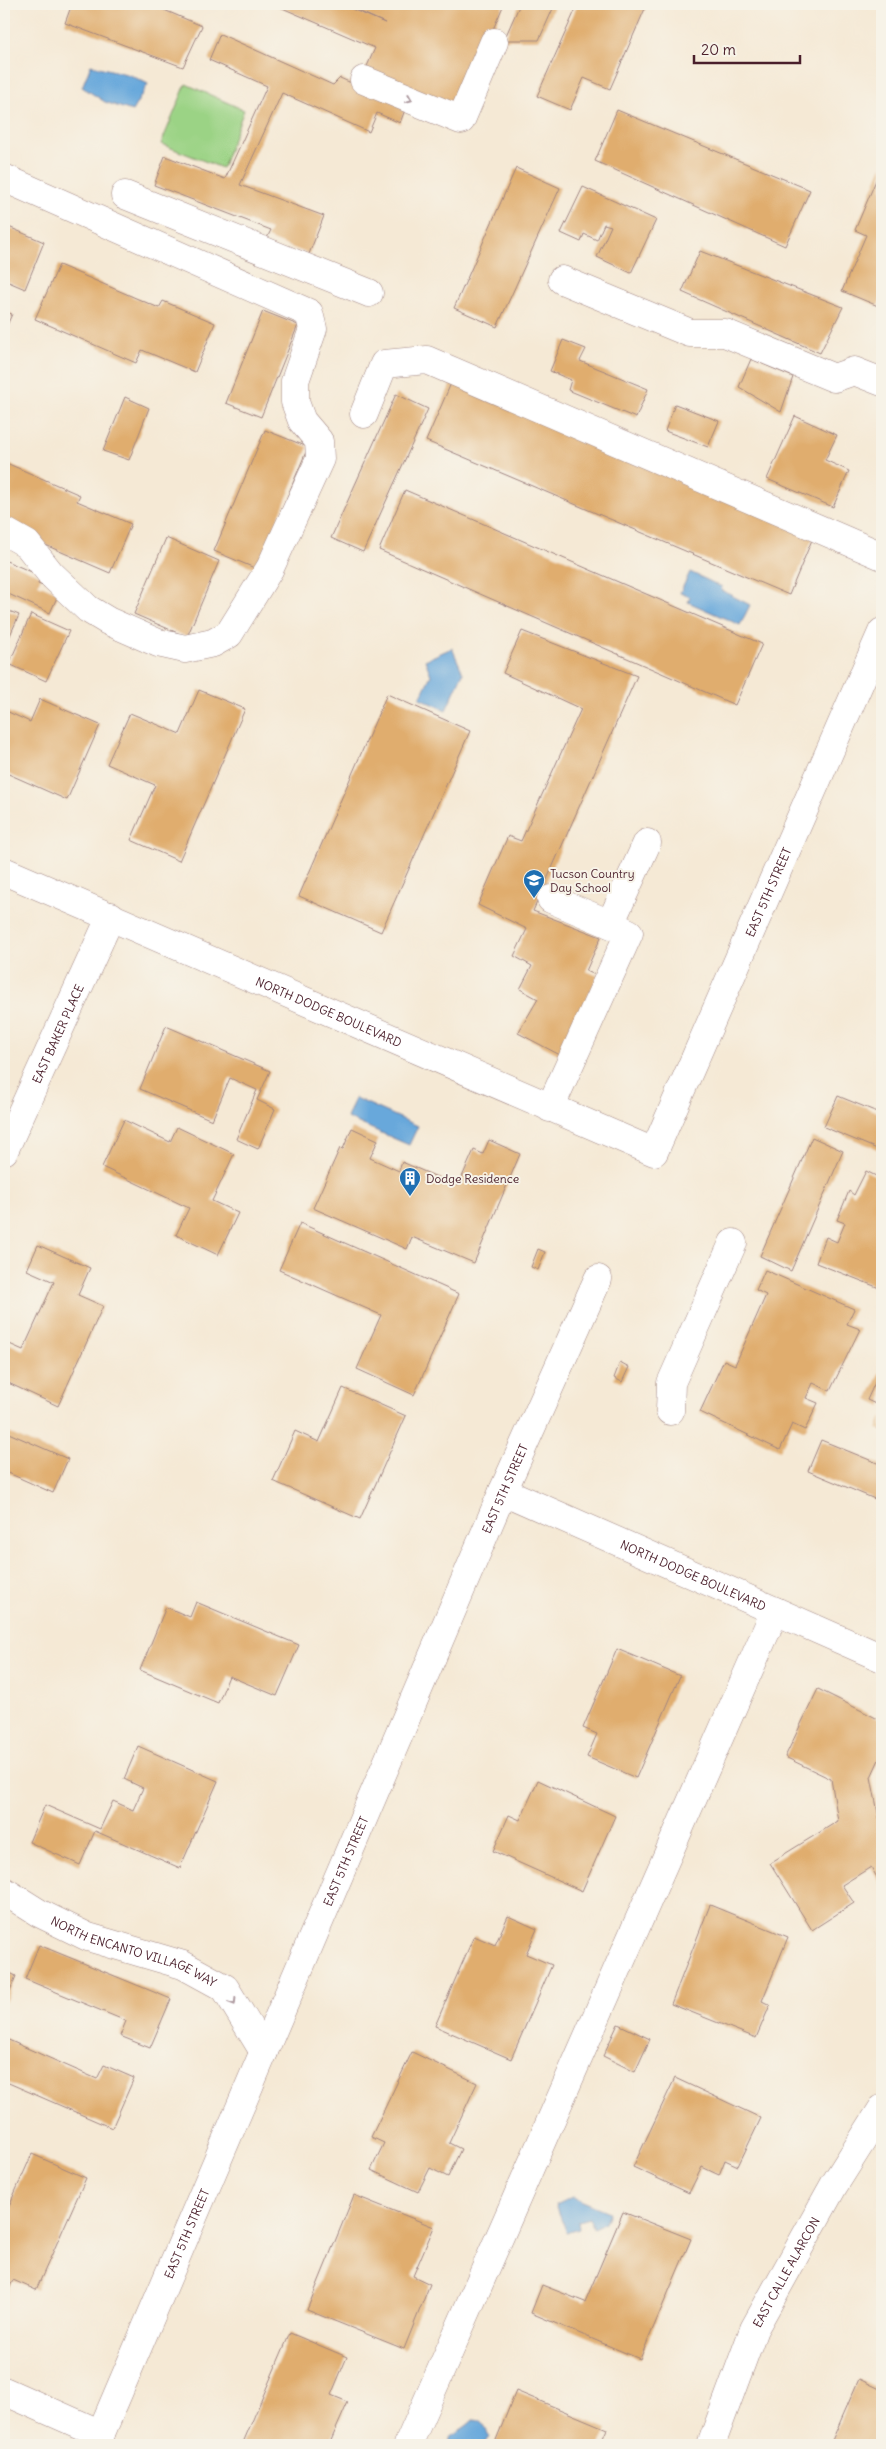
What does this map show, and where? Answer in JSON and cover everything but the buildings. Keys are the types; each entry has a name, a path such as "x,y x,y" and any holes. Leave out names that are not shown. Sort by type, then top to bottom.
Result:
{"street":[{"path":"364,80 461,120 494,42"},
{"path":"4,178 309,313 313,329 295,381 295,402 302,421 318,441 320,459 270,568 229,634 213,643 185,648 158,644 108,621 88,609 51,574 27,544 4,531"},
{"path":"124,195 369,293"},
{"path":"562,280 690,333 725,333 834,378 854,370 882,382"},
{"path":"364,414 384,364 428,360 882,556"},
{"name":"EAST 5TH STREET","path":"654,1152 882,632"},
{"path":"610,924 647,843"},
{"name":"NORTH DODGE BOULEVARD","path":"4,870 654,1152"},
{"path":"550,1108 629,932 551,899"},
{"name":"EAST BAKER PLACE","path":"4,1151 111,916"},
{"path":"670,1411 671,1383 732,1242"},
{"name":"EAST 5TH STREET","path":"98,2440 503,1491 598,1278"},
{"name":"NORTH DODGE BOULEVARD","path":"503,1491 882,1658"},
{"path":"408,2445 775,1611"},
{"name":"NORTH ENCANTO VILLAGE WAY","path":"4,1892 39,1913 88,1937 183,1964 225,1988 264,2052"},
{"name":"EAST CALLE ALARCON","path":"711,2445 754,2329 834,2185 882,2109"},
{"path":"4,2391 98,2440"}],"green space":[{"path":"186,84 244,110 222,168 161,144"}],"water":[{"path":"91,65 130,75 148,84 132,111 105,102 82,87"},
{"path":"690,572 722,587 721,590 750,605 740,625 688,602 690,597 680,593"},
{"path":"452,648 463,673 446,710 420,698 431,675 425,660"},
{"path":"355,1098 418,1126 409,1145 347,1118"},
{"path":"573,2197 609,2212 605,2223 594,2228 589,2218 578,2221 579,2229 567,2233 556,2205"},
{"path":"473,2420 476,2420 485,2427 489,2436 482,2445 449,2445 449,2437"}],"place":[{"name":"Tucson Country Day School","path":"534,899"},
{"name":"Dodge Residence","path":"410,1197"}]}
